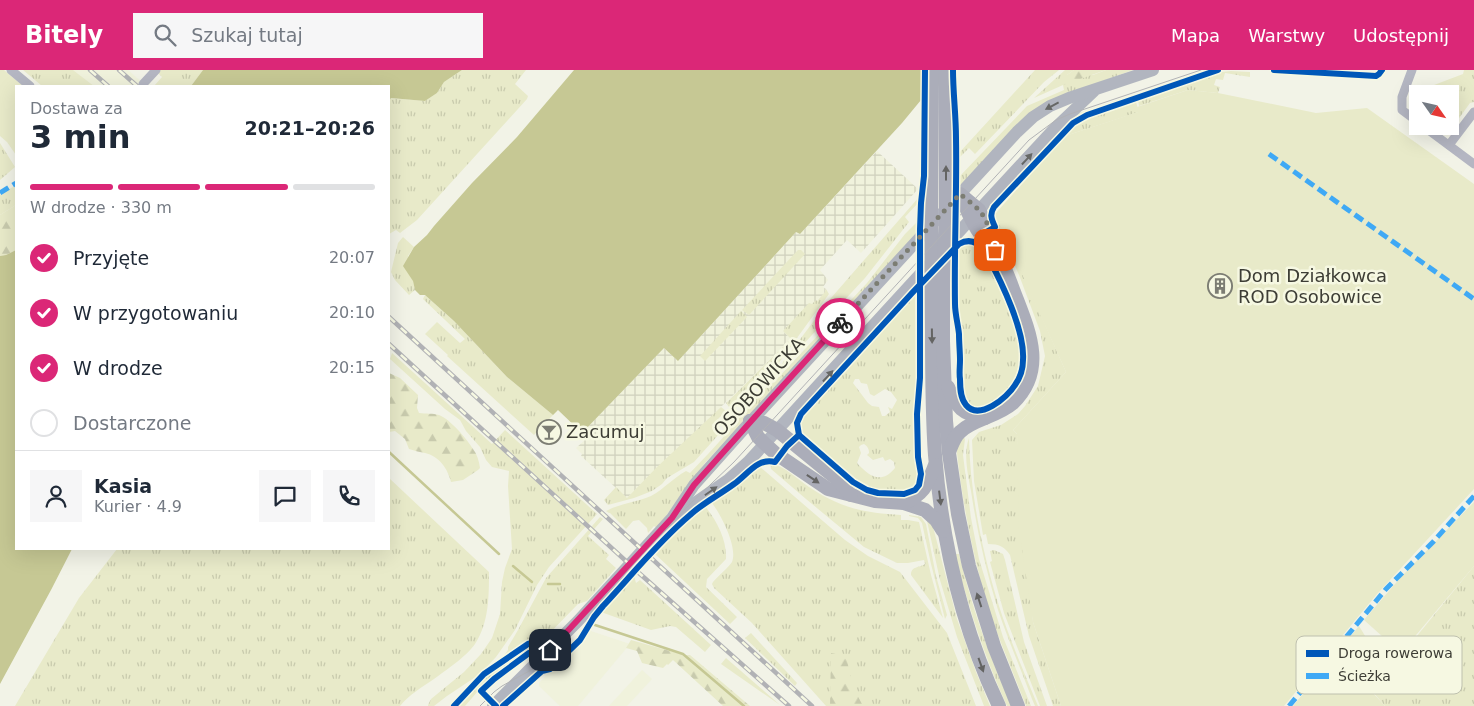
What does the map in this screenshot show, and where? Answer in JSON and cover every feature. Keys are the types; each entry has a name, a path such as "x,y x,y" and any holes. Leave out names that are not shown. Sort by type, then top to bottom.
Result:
{"main road":[{"path":"932,70 931,288 936,463 945,533 966,623 984,673 999,706"},
{"path":"946,70 946,211 943,341 949,453 958,514 969,566 994,646 1018,706"},
{"path":"949,453 953,442 960,432 1000,412 1017,399 1028,381 1033,360 1027,328 1006,271 995,250 981,235 975,214 960,194"},
{"path":"945,379 954,401 960,409 969,414 986,418"},
{"path":"750,422 764,423 778,430 837,479 850,495"},
{"path":"750,422 758,437 775,453 828,489 875,502 904,503 929,513 945,533"},
{"path":"904,503 922,492 930,479 936,463"}],"street":[{"path":"11,70 29,85"},
{"path":"143,84 156,70"},
{"name":"OSOBOWICKA","path":"493,706 578,621 672,518 694,485 750,422 1017,132 1033,117 1057,103 1153,70"},
{"path":"1409,115 1402,110 1402,97 1412,70"},
{"name":"OSOBOWICKA","path":"672,518 728,480 765,444 975,214 1054,130 1098,88"},
{"path":"1449,145 1474,112"},
{"path":"1435,135 1474,164"}],"shaded area":[{"path":"73,70 128,70 145,85 93,85"},
{"path":"203,70 462,70 444,82 437,93 425,101 391,98 390,100 390,85 192,85"},
{"path":"574,70 955,70 921,100 800,234 796,232 678,361 664,348 582,433 558,410 553,415 507,377 454,321 425,295 420,295 415,290 413,281 403,266 414,247 517,137"},
{"path":"877,151 918,189 861,253 847,240 820,270 828,280 823,287 826,289 826,292 783,331 791,339 627,498 581,456 582,454 576,448 587,438 582,433 664,348 678,361 796,232 800,234"},
{"path":"15,250 15,550 71,550 0,684 0,256"},
{"path":"588,630 630,644 578,706 560,706 539,686 539,683 581,640"},
{"path":"642,670 652,679 627,706 609,706"}],"green space":[{"path":"0,70 4,70 22,85 15,85 15,154 0,136"},
{"path":"23,70 73,70 93,85 41,85"},
{"path":"160,70 203,70 192,85 155,85 162,77 158,73"},
{"path":"462,70 526,70 515,84 528,96 417,220 400,233 396,230 390,233 390,100 391,98 425,101 437,93 444,82"},
{"path":"1035,70 1059,70 1044,82 975,154 969,148 959,158 959,153"},
{"path":"1065,70 1074,70 1067,75 1093,75 1106,70 1133,70 1064,95 960,187 959,177 1027,106 1064,90 1063,85 1034,98"},
{"path":"1074,70 1106,70 1063,85 1067,75"},
{"path":"1464,70 1474,70 1474,102 1470,103 1459,118 1459,85 1434,85 1463,74"},
{"path":"1221,72 1250,72 1250,77 1225,73 1223,80 1216,79 1214,85 1220,87 1218,93 1188,90 1139,106 1138,100"},
{"path":"1188,90 1218,93 1316,113 1367,108 1474,184 1474,489 1377,594 1342,636 1296,636 1296,692 1284,706 1061,706 1033,622 1019,529 1017,434 1013,430 1066,372 995,214 1065,136 1138,112 1137,107"},
{"path":"1129,96 1073,120 989,209 1076,114"},
{"path":"1136,102 1139,112 1065,136 1081,121"},
{"path":"0,143 15,167 0,180"},
{"path":"15,186 15,206 0,215 0,195"},
{"path":"919,197 918,203 905,217 909,222 865,278 782,365 831,298"},
{"path":"15,206 15,250 0,256 0,215"},
{"path":"995,211 1066,372 1013,430 1017,434 1033,622 1061,706 1053,706 1029,636 1010,555 1001,546 988,544 986,534 983,535 974,481 972,440 979,432 1001,425 1018,414 1025,406 1038,386 1045,356 1040,331 1019,275 994,219"},
{"path":"917,222 917,235 705,463 657,528 654,526 648,533 647,528 639,520 633,521 626,529 606,511 651,496 686,471 690,473 755,399 774,382 867,283 905,234"},
{"path":"403,237 414,247 408,256 415,290 409,295 395,280 391,272 398,243"},
{"path":"967,243 980,250 997,281 1015,327 1019,350 1016,376 1010,387 993,402 980,407 970,405 966,400 962,381 964,359 957,303 958,250"},
{"path":"798,250 805,254 749,315 742,310"},
{"path":"826,289 829,294 778,364 761,375 729,407 726,403 791,339 783,331 809,303 812,304 817,301"},
{"path":"915,294 916,382 914,420 916,449 914,457 918,475 915,486 908,490 895,492 877,490 862,484 804,436 801,424 805,413","holes":["855,379 859,379 861,383 867,384 870,394 874,396 885,389 891,392 897,400 892,409 888,407 890,412 882,416 879,407 868,403 853,383","864,444 868,449 869,453 867,455 873,460 883,457 885,461 890,459 894,462 895,468 890,473 880,477 875,477 866,472 857,463 861,453 859,447"]},
{"path":"425,295 454,321 507,377 553,415 534,435 425,334 437,322 460,343 465,339 423,299"},
{"path":"741,311 747,317 705,361 700,356"},
{"path":"392,353 492,444 505,430 597,514 549,567 537,585 515,630 496,657 480,674 434,706 428,706 431,699 464,672 481,654 492,638 500,614 502,582 512,549 508,486 509,471 492,467 460,420 445,409 390,359"},
{"path":"390,373 400,378 418,395 417,408 419,413 439,415 458,430 476,453 480,468 463,480 451,482 448,472 439,460 430,455 409,449 405,439 395,431 390,432"},
{"path":"721,407 726,411 712,425 720,433 694,462 667,478 652,491 608,505 604,500 616,487 627,498"},
{"path":"962,435 965,439 963,455 971,518 979,559 1003,637 1031,706 1026,706 1002,646 978,571 962,493 957,453 957,447"},
{"path":"969,438 974,500 987,563 1007,629 1038,706 1035,706 1010,643 990,581 979,536 967,471 966,451"},
{"path":"770,463 781,467 820,494 842,505 864,511 901,515 901,520 919,522 943,618 911,575 912,570 925,564 924,560 897,563 864,547 771,469"},
{"path":"759,466 845,540 868,556 900,572 947,633 976,706 826,706 752,623 714,588 713,582 732,562 733,548 728,531 712,501"},
{"path":"390,479 489,572 486,618 475,644 461,658 400,706 15,706 79,598 116,550 390,550"},
{"path":"1474,502 1474,566 1415,636 1382,636 1364,620 1401,577"},
{"path":"705,506 720,531 726,552 726,559 707,579 706,587 737,617 730,624 655,554 677,530"},
{"path":"909,515 921,517 926,524 936,576 947,615 945,619 922,523 918,518"},
{"path":"600,517 603,519 588,536 609,555 606,559 616,568 587,601 578,604 543,640 537,637 532,639 500,661 508,650 546,578"},
{"path":"927,521 932,523 957,619 990,706 984,706 957,637 940,580"},
{"path":"994,550 1003,554 1024,642 1047,706 1040,706 1004,613 990,562 992,561 990,551"},
{"path":"956,554 959,554 982,632 1012,706 1007,706 984,649 960,577"},
{"path":"1474,566 1474,706 1385,706 1375,694 1462,694 1462,636 1417,636"},
{"path":"634,576 636,583 640,580 711,645 705,652 676,627 670,626 651,630 601,612"},
{"path":"1359,626 1365,636 1351,636"},
{"path":"751,633 797,683 795,686 745,638"},
{"path":"631,640 690,655 750,706 723,706 673,660 663,668 642,663 637,651 626,648"},
{"path":"528,646 530,650 485,683 465,706 457,706 485,676"},
{"path":"831,653 846,656 853,687 863,706 830,706"},
{"path":"726,658 780,705 721,664"},
{"path":"1303,694 1374,694 1385,706 1293,706"}],"waterway":[{"path":"390,453 499,554"},
{"path":"513,566 532,582"},
{"path":"548,584 560,584"},
{"path":"595,625 683,654 744,706"}],"tram line":[{"path":"480,706 502,686 531,670 542,661 608,593 688,506 734,462 1029,140 1056,120 1070,114 1201,70"}],"railway":[{"path":"90,70 107,85"},
{"path":"119,70 136,85"},
{"path":"390,318 812,706"},
{"path":"390,345 639,573 789,706"}],"marked path":[{"path":"1269,154 1474,299"},
{"path":"0,193 15,184"},
{"path":"1347,636 1386,589 1433,542 1474,496"},
{"path":"1289,706 1299,694"}],"cycle path":[{"path":"925,70 924,176 920,229 920,378 917,414 918,457 921,474 919,485 915,490 904,494 878,493 867,490 853,482 799,435 797,423 801,414 913,292 959,244 969,241 976,243 986,253 994,268 1012,307 1020,335 1023,348 1021,373 1006,396 985,409 972,409 966,405 961,396 959,334 955,312 955,304 955,263 955,242 956,129 953,70"},
{"path":"976,242 981,235 995,227 991,215 994,207 1073,123 1087,115 1218,70"},
{"path":"1274,70 1376,76 1382,70"},
{"path":"503,706 542,671 550,669 580,640 603,606 678,525 758,464 769,461 775,462 787,446 799,435"},
{"path":"454,706 484,674 528,644 535,642 541,644"},
{"path":"496,706 481,691 529,653"}],"way so far":[{"path":"840,323 960,194 979,210 984,217 995,250"}],"place":[{"name":"Dom Działkowca ROD Osobowice","path":"1220,286"},
{"name":"Zacumuj","path":"549,432"}],"route":[{"path":"550,650 672,518 694,485 840,323"}]}
